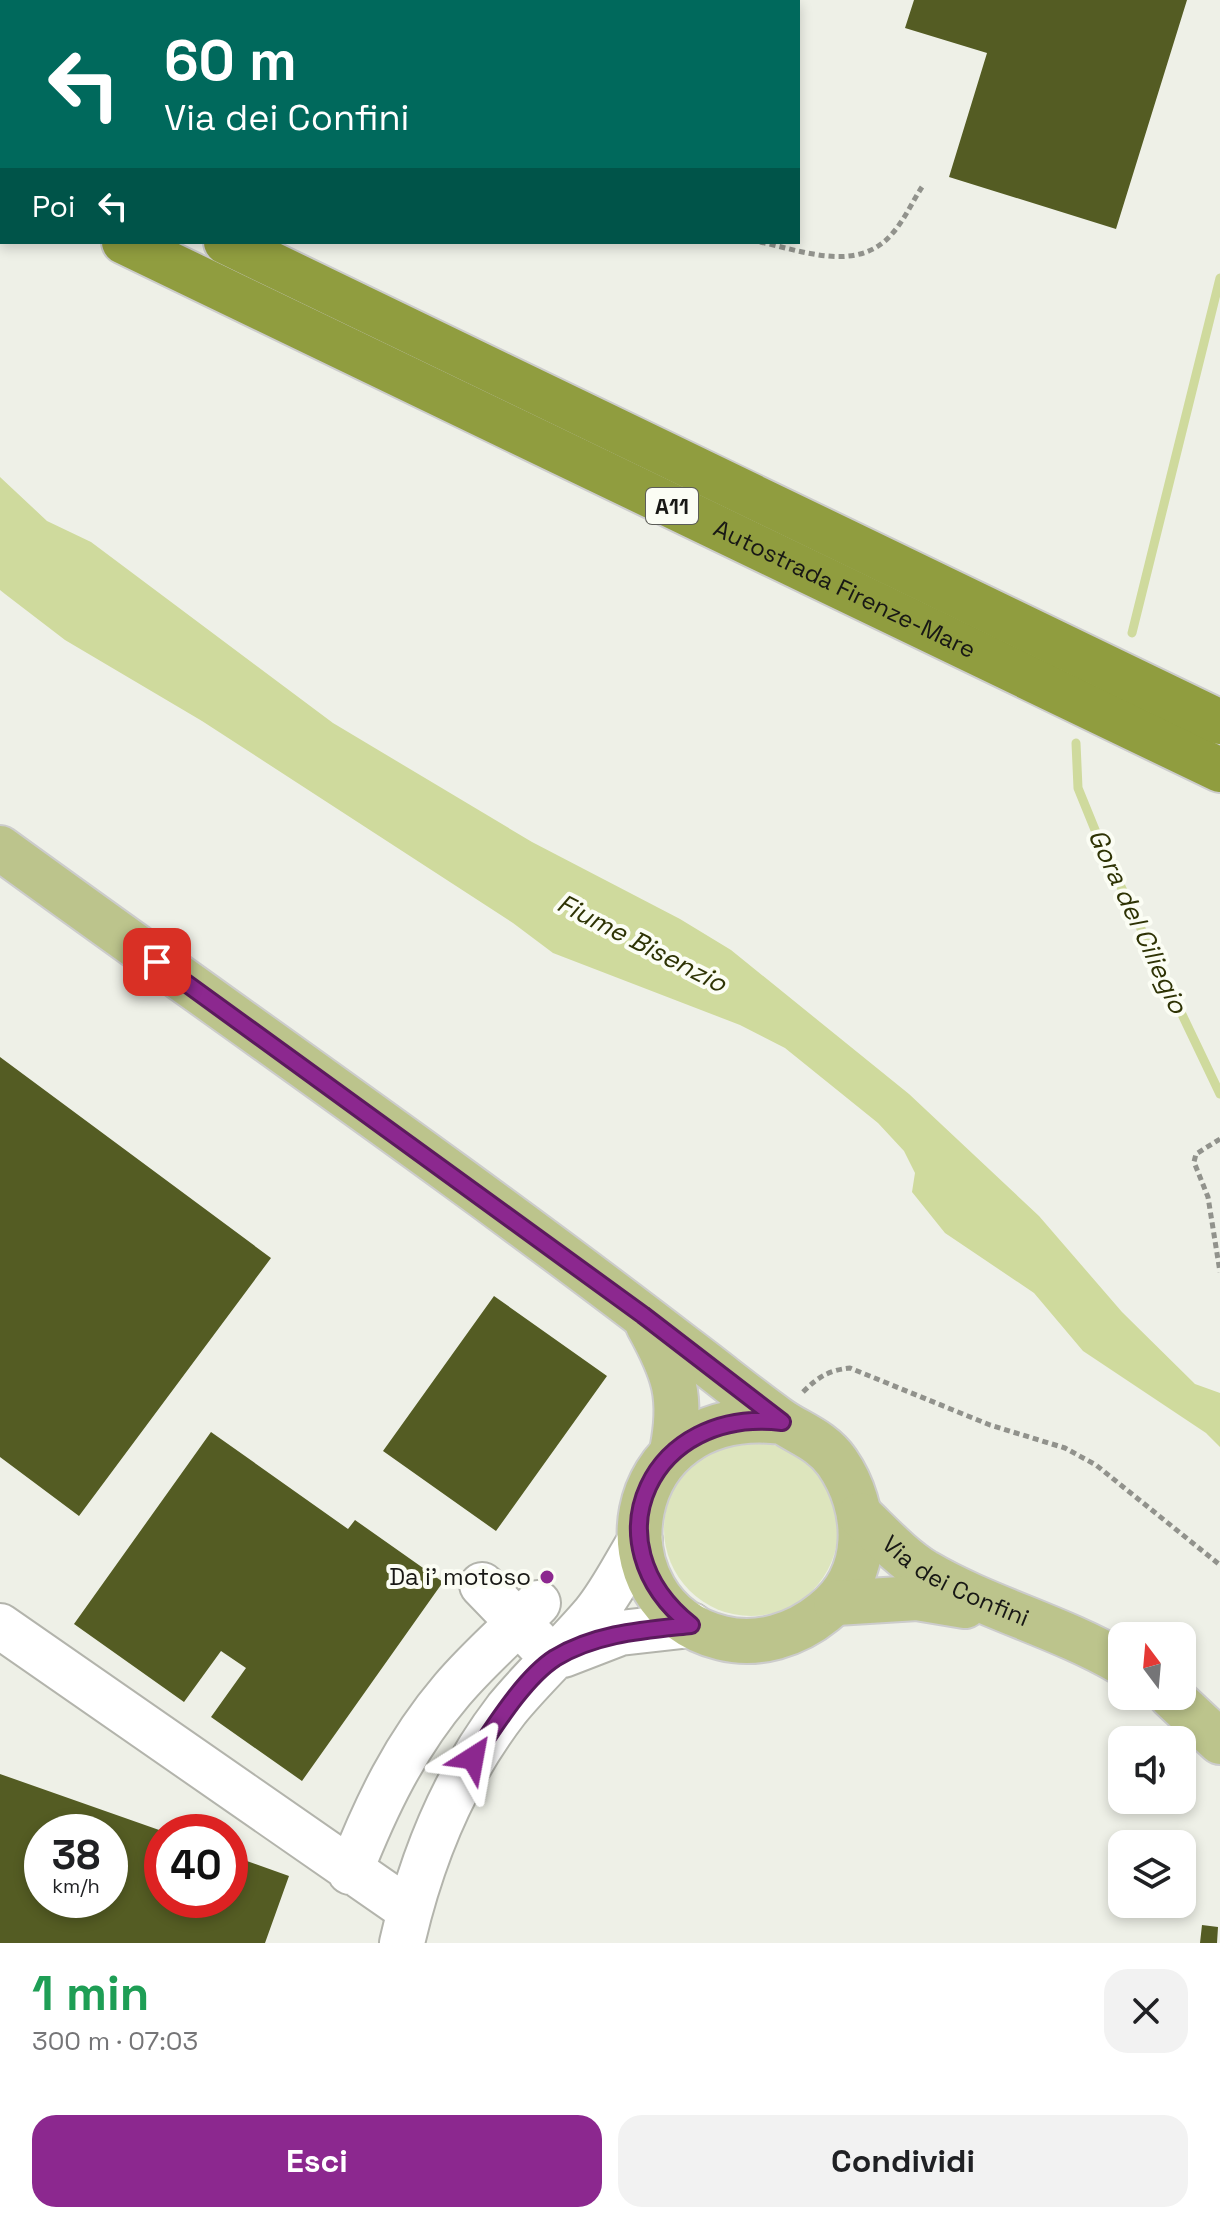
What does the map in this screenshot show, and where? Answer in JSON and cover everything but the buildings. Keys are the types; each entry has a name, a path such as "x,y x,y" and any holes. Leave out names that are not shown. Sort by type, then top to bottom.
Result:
{"highway":[{"name":"Autostrada Firenze-Mare","path":"128,244 1220,770"},
{"name":"Autostrada Firenze-Mare","path":"230,244 1220,722"}],"main road":[{"name":"Via dei Confini","path":"0,848 643,1315 782,1422 812,1437 830,1453 850,1483 860,1515 859,1556 836,1603 815,1620 771,1639 723,1638 691,1625 669,1605 656,1587 640,1541 645,1494 672,1451 677,1425 676,1386 643,1315"},
{"name":"Via dei Confini","path":"672,1451 694,1436 734,1421 782,1422"},
{"name":"Via dei Confini","path":"860,1515 928,1574 1061,1630 1108,1655"},
{"name":"Via dei Confini","path":"836,1603 917,1598 945,1601 1061,1630"},
{"path":"1186,1710 1220,1742"}],"street":[{"path":"0,1626 350,1872 406,1927 453,1792 496,1723 596,1612 640,1541"},
{"path":"482,1585 528,1613 553,1659"},
{"path":"350,1872 376,1805 426,1721 454,1687 528,1613"},
{"path":"553,1659 620,1633 691,1625"}],"path":[{"path":"769,244 825,256 865,255 879,248 893,233 922,187"},
{"path":"1220,1139 1196,1154 1194,1162 1208,1197 1220,1272"},
{"path":"782,1422 803,1391 818,1377 832,1370 850,1368 990,1425 1065,1448 1096,1465 1220,1565"}],"shaded area":[{"path":"751,1442 784,1449 813,1467 831,1496 838,1529 831,1562 813,1591 784,1609 751,1616 718,1609 689,1591 671,1562 664,1529 671,1496 689,1467 718,1449"}],"water":[{"name":"Fiume Bisenzio","path":"0,477 47,521 91,542 333,723 532,842 680,919 731,950 909,1094 1039,1216 1122,1312 1195,1384 1220,1393 1220,1447 1206,1433 1083,1351 1034,1293 945,1233 912,1192 915,1173 904,1151 878,1123 785,1048 740,1025 553,953 513,923 202,721 65,640 5,594 0,590"}],"waterway":[{"name":"Gora del Ciliegio","path":"1132,633 1220,278"},
{"name":"Gora del Ciliegio","path":"1076,743 1078,788 1102,847 1220,1094"}],"place":[{"name":"Da i' motoso","path":"547,1577"}],"route":[{"path":"157,962 643,1315 782,1422 757,1419 734,1421 694,1436 672,1451 660,1464 645,1494 640,1541 646,1566 669,1605 691,1625 620,1633 592,1641 553,1659 517,1697 473,1758"}]}
